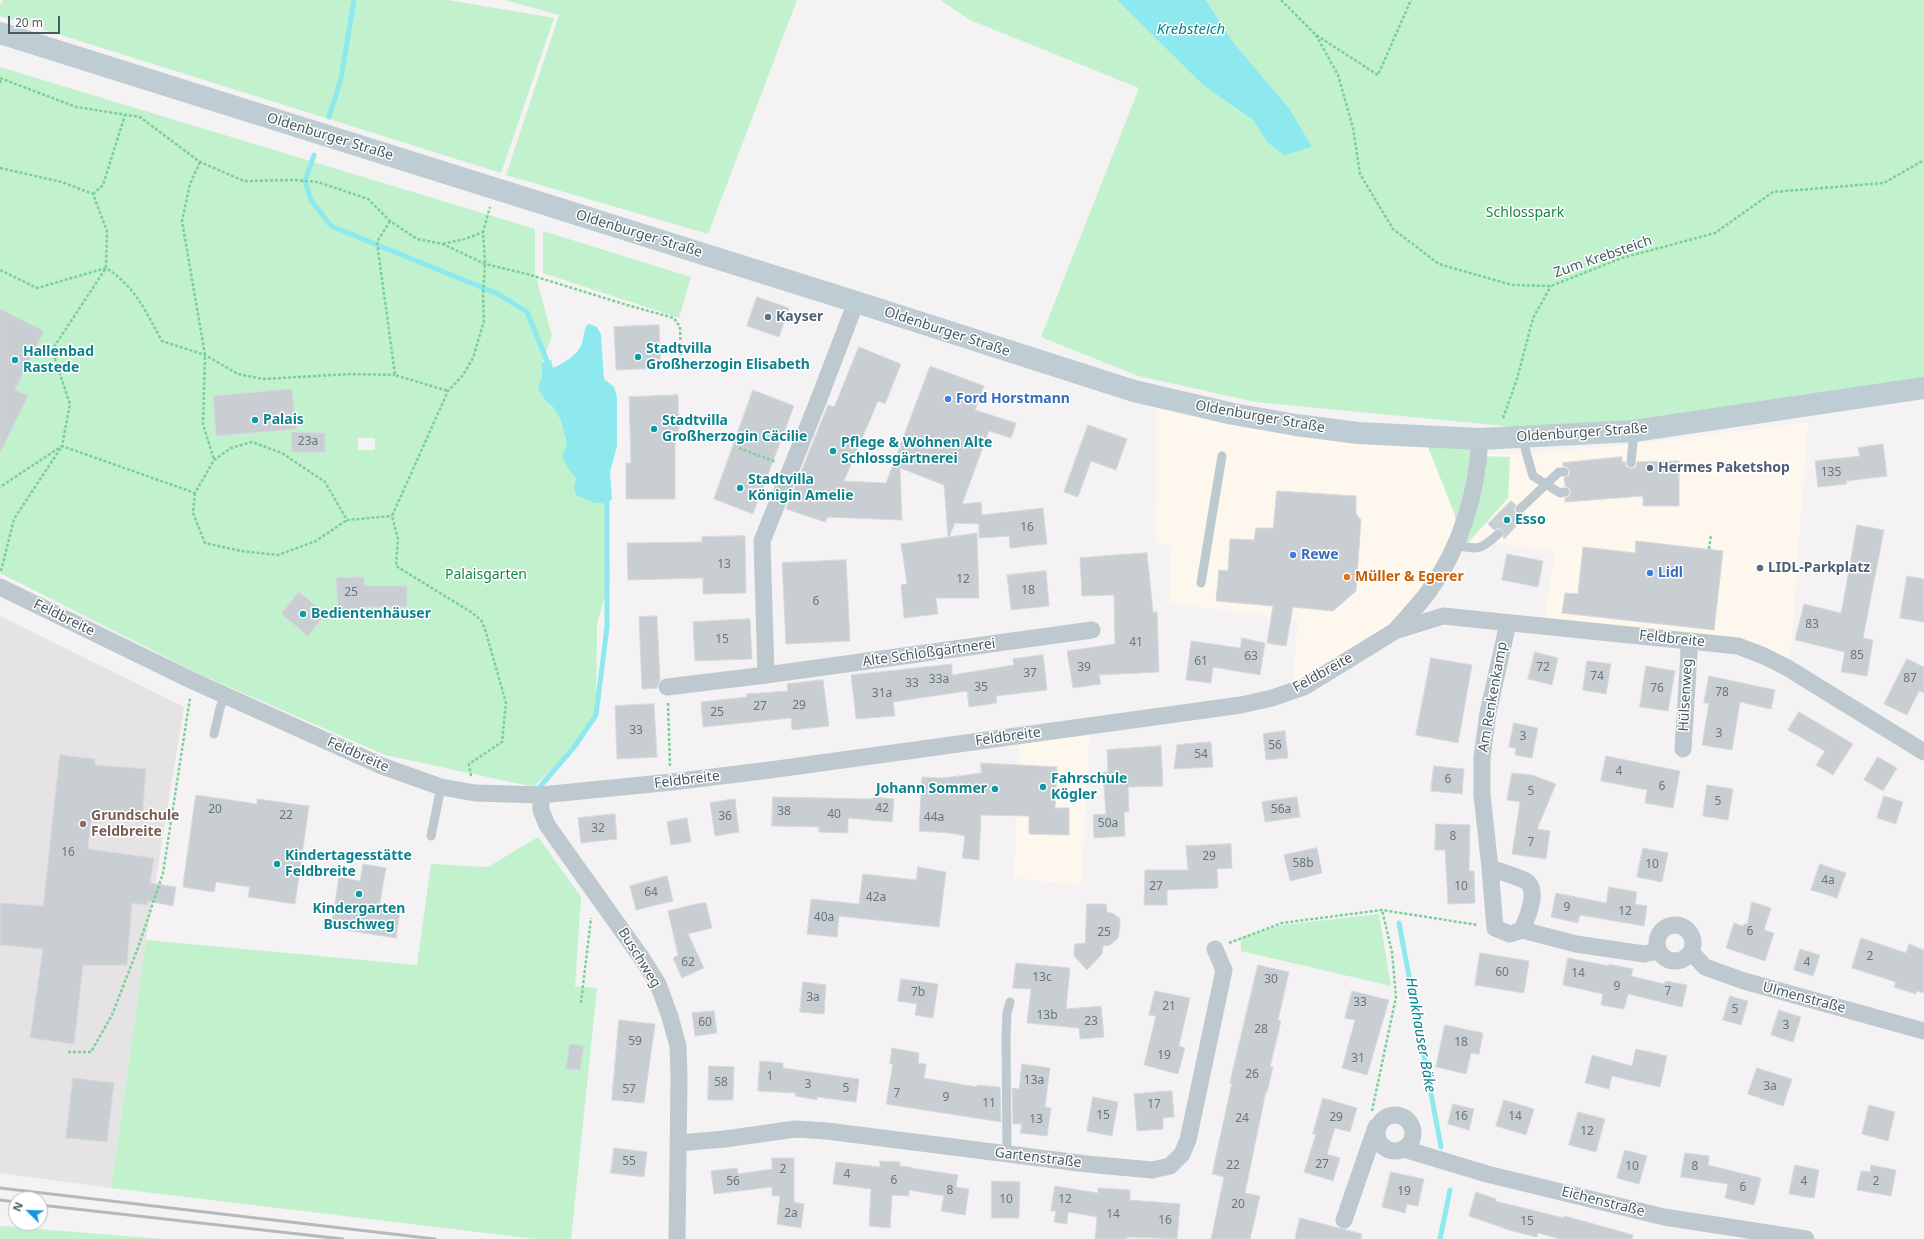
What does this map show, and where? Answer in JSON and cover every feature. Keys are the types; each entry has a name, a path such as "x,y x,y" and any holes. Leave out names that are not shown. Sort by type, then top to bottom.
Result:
{"street":[{"name":"Oldenburger Straße","path":"0,33 1134,391 1233,414 1296,425 1358,433 1488,438 1524,437 1634,431 1924,388"},
{"path":"766,675 762,541 856,302"},
{"name":"Feldbreite","path":"1395,631 1429,591 1456,545 1470,506 1478,464 1488,438"},
{"name":"Feldbreite","path":"0,587 193,681 382,766 441,787 475,793 541,795 672,782 770,770 1241,705 1272,698 1304,687 1395,631 1443,616 1738,646 1764,656 1786,667 1924,752"},
{"name":"Am Renkenkamp","path":"1495,928 1482,795 1482,757 1488,713 1508,623"},
{"name":"Alte Schloßgärtnerei","path":"667,687 766,675 1092,630"},
{"name":"Hülsenweg","path":"1683,749 1689,653 1688,641"},
{"name":"Buschweg","path":"541,795 541,810 547,825 658,984 670,1017 678,1046 679,1076 677,1239"},
{"path":"1490,868 1525,881 1532,891 1531,903 1522,930"},
{"path":"1676,925 1682,926 1691,934 1693,940 1691,952 1682,960 1671,961 1666,959 1658,951 1657,938 1664,928 1676,925"},
{"path":"1495,928 1510,934 1522,930 1576,944 1644,954 1658,951"},
{"name":"Gartenstraße","path":"678,1143 725,1139 795,1129 827,1131 1007,1154 1152,1170 1170,1166 1182,1154 1193,1125 1224,970 1215,949"},
{"name":"Ulmenstraße","path":"1691,952 1706,967 1744,981 1924,1031"},
{"path":"1344,1220 1375,1128 1386,1116 1399,1114 1410,1120 1414,1132 1413,1138 1410,1144 1404,1149"},
{"name":"Eichenstraße","path":"1378,1126 1377,1136 1381,1145 1390,1151 1396,1152 1404,1149 1487,1174 1664,1217 1806,1239"}],"lane":[{"path":"1631,462 1634,431"},
{"path":"1524,437 1526,452 1533,476 1548,484 1560,493 1565,492"},
{"path":"1201,584 1222,456"},
{"path":"1520,509 1559,472 1564,472"},
{"path":"1456,545 1475,549 1488,543 1498,534"},
{"path":"214,734 220,708 225,695"},
{"path":"432,836 441,787"},
{"path":"1007,1154 1006,1038 1007,1013 1010,1002"}],"path":[{"path":"1282,1 1316,35 1378,75 1411,0"},
{"name":"Zum Krebsteich","path":"1316,35 1338,75 1353,128 1360,174 1393,230 1439,264 1512,285 1551,286 1622,258 1715,233 1773,192 1884,183 1924,160"},
{"path":"0,84 1,79 77,107 140,117 200,162 244,181 294,180 318,182 368,199 390,221 417,239 443,244 485,264 527,274 627,306 674,318 680,327 681,358 700,370"},
{"path":"93,194 103,185 125,115"},
{"path":"200,162 190,184 182,221 205,355 203,424 214,460"},
{"path":"0,168 62,182 93,194 107,231 106,268 52,350 70,404 62,446 14,519 0,574"},
{"path":"475,793 468,764 502,742 506,703 485,629 481,620 471,612 396,566 398,539 392,516 448,391 463,375 473,358 484,321 483,295 485,264 483,232 492,200"},
{"path":"390,221 377,242 395,375"},
{"path":"443,244 465,239 483,232"},
{"path":"0,270 37,288 106,268 119,276 133,289 162,341 205,355 238,374 263,379 350,374 395,375 448,391"},
{"path":"1488,438 1517,379 1533,318 1551,286"},
{"path":"347,520 325,482 282,453 252,442 231,448 214,460 195,493 193,513 205,543 241,551 278,555 316,542 347,520 392,516"},
{"path":"0,487 62,446"},
{"path":"62,446 195,493"},
{"path":"739,448 791,468"},
{"path":"1709,549 1711,534"},
{"path":"68,1052 91,1052 112,1016 139,945 163,873 193,681"},
{"path":"667,687 672,782"},
{"path":"581,1003 593,904 599,898"},
{"path":"1215,949 1282,923 1382,910 1495,928"},
{"path":"1378,1126 1372,1113 1396,997 1392,952 1382,910"}],"shaded area":[{"path":"1157,397 1424,437 1455,515 1456,545 1395,631 1292,691 1298,620 1170,603 1171,547 1156,542"},
{"path":"1808,422 1791,647 1786,662 1544,623 1555,552 1498,542 1475,552 1461,548 1481,454 1522,454 1636,444"},
{"name":"Grundschule Feldbreite","path":"0,616 184,707 146,940 111,1188 0,1173"},
{"path":"1090,726 1081,885 1014,878 1020,735"}],"green space":[{"path":"3,0 448,0 554,18 501,173 0,16 0,5"},
{"path":"505,0 797,0 708,234 506,175 559,15"},
{"name":"Schlosspark","path":"940,0 1117,0 1204,86 1253,120 1267,142 1289,108 1233,42 1206,0 1924,0 1924,378 1634,423 1525,428 1256,402 1138,376 1041,337 1139,88 970,20"},
{"name":"Palaisgarten","path":"0,67 535,229 535,273 552,336 542,362 542,376 538,388 544,399 553,407 561,421 567,444 569,470 576,478 574,486 595,503 607,504 610,578 597,624 596,715 575,746 534,787 385,755 197,673 0,573 0,453 28,396 15,390 44,331 0,309","holes":["292,389 295,428 216,436 213,396","358,438 375,438 375,450 358,450","364,577 365,609 338,610 336,578","299,592 326,614 308,636 281,614"]},
{"path":"543,231 691,277 679,318 543,273"},
{"path":"1424,437 1480,439 1456,545 1455,515"},
{"path":"1482,456 1510,457 1508,498 1468,543 1461,542"},
{"path":"538,837 581,897 575,986 597,988 571,1239 536,1239 111,1188 146,940 417,965 431,864 488,867"},
{"path":"1379,914 1391,986 1241,951 1241,937 1283,925"},
{"path":"0,1226 8,1227 8,1231 48,1230 163,1239 0,1239"}],"water":[{"name":"Krebsteich","path":"1117,0 1206,0 1233,42 1289,108 1312,147 1284,155 1267,142 1253,120 1204,86"},
{"path":"588,324 596,326 601,334 604,379 614,387 617,397 617,446 610,472 612,499 607,504 595,503 576,495 574,486 576,478 569,470 562,456 567,444 561,421 553,407 544,399 538,388 542,376 542,362 551,360 553,368 572,357 579,350"}],"building":[{"name":"Kayser","path":"757,297 789,308 779,337 747,326"},
{"name":"Hallenbad Rastede","path":"0,309 44,331 15,390 28,396 0,453"},
{"name":"Stadtvilla Großherzogin Elisabeth","path":"659,325 661,368 616,370 614,327"},
{"path":"859,347 901,364 885,404 878,401 844,481 886,483 930,366 984,386 975,410 1016,423 1011,438 989,431 962,504 981,502 982,515 1043,508 1047,544 1010,548 1009,536 979,538 979,524 955,523 949,537 977,533 979,598 936,598 938,614 904,618 901,585 907,584 901,544 948,537 944,485 900,468 902,520 828,517 825,522 786,509 828,405 834,407"},
{"name":"Palais","path":"292,389 296,429 216,436 213,396"},
{"path":"753,390 794,406 753,514 714,499"},
{"path":"678,395 679,440 675,440 675,499 626,499 626,463 631,463 629,397"},
{"path":"1088,425 1127,439 1116,470 1091,461 1078,497 1064,492"},
{"path":"292,432 325,433 325,452 292,452"},
{"path":"1883,444 1887,476 1846,481 1847,484 1818,487 1815,461 1860,456 1858,448"},
{"path":"1622,457 1622,462 1625,462 1626,466 1631,469 1636,467 1637,462 1679,461 1679,506 1643,506 1643,496 1565,502 1565,498 1569,496 1571,491 1565,486 1564,478 1569,475 1570,472 1567,467 1563,466 1563,463"},
{"name":"Rewe","path":"1277,491 1356,496 1356,514 1361,520 1356,591 1333,611 1293,607 1286,646 1267,643 1273,606 1216,601 1219,570 1228,571 1230,539 1254,540 1256,528 1273,528"},
{"name":"Esso","path":"1511,501 1516,505 1514,510 1516,513 1521,515 1524,513 1526,516 1504,539 1502,530 1497,528 1494,530 1488,524"},
{"path":"1857,525 1884,530 1863,638 1873,640 1867,676 1841,672 1845,652 1795,640 1804,604 1841,613"},
{"path":"745,536 746,593 703,594 703,578 628,580 627,543 702,542 702,537"},
{"name":"Lidl","path":"1636,541 1723,551 1714,630 1562,613 1565,593 1578,594 1583,547 1635,553"},
{"path":"1147,553 1153,612 1157,612 1159,672 1099,675 1101,684 1073,688 1067,651 1115,644 1114,595 1082,596 1080,558"},
{"path":"1507,554 1543,561 1538,587 1502,580"},
{"path":"846,560 850,641 786,644 782,563"},
{"path":"1046,571 1049,606 1011,610 1007,575"},
{"path":"1907,576 1924,579 1924,622 1900,618"},
{"path":"364,577 365,586 407,586 407,607 365,607 365,609 338,610 336,578"},
{"name":"Bedientenhäuser","path":"299,592 326,614 308,636 281,614"},
{"path":"657,616 660,680 657,688 642,689 639,617"},
{"path":"750,619 752,659 695,661 693,622"},
{"path":"1242,638 1265,643 1260,675 1213,667 1211,683 1186,680 1191,641 1240,648"},
{"path":"1535,652 1558,658 1552,685 1528,679"},
{"path":"1043,655 1047,690 996,696 997,703 969,707 967,691 893,702 895,716 856,719 851,675 952,664 952,675 1014,665 1013,659"},
{"path":"1431,658 1472,665 1458,743 1416,735"},
{"path":"1907,659 1924,667 1924,693 1919,691 1907,715 1884,704"},
{"path":"1587,661 1611,664 1606,694 1583,690"},
{"path":"1646,666 1675,671 1668,711 1640,707"},
{"path":"1709,676 1775,690 1771,709 1740,702 1732,750 1702,745 1709,703 1704,703"},
{"path":"823,680 829,726 792,730 791,718 703,727 701,702 747,697 746,694 788,691 787,684"},
{"path":"654,704 657,757 617,759 615,706"},
{"path":"1799,712 1853,744 1833,775 1816,765 1825,751 1788,730"},
{"path":"1514,723 1538,728 1532,758 1515,755 1516,748 1509,747"},
{"path":"1285,731 1288,758 1266,760 1263,734"},
{"path":"1211,742 1213,767 1174,769 1177,745"},
{"path":"1161,746 1163,786 1128,787 1129,812 1124,812 1125,836 1094,838 1093,815 1106,814 1103,772 1108,772 1107,750"},
{"path":"60,755 95,759 95,765 146,769 142,821 91,817 88,849 154,858 150,883 176,887 173,906 148,901 147,905 132,903 127,965 83,965 74,1044 30,1038 43,949 0,945 0,903 43,906"},
{"path":"1606,756 1680,771 1673,808 1645,803 1647,790 1601,781"},
{"path":"1878,757 1897,768 1883,791 1864,780"},
{"path":"981,763 1057,767 1055,808 1069,808 1069,835 1029,834 1029,816 981,815 979,860 962,858 965,836 950,833 919,831 922,777 943,778 981,773"},
{"path":"1434,766 1464,769 1462,794 1431,791"},
{"path":"1512,773 1532,775 1556,784 1537,829 1550,831 1546,859 1512,854 1520,802 1507,800"},
{"path":"1707,785 1733,789 1728,820 1703,816"},
{"name":"Kindertagesstätte Feldbreite","path":"196,795 257,804 257,799 309,806 295,904 248,897 250,887 216,882 214,892 183,887"},
{"path":"1884,796 1903,802 1896,824 1877,818"},
{"path":"773,797 873,799 873,797 894,799 892,822 848,818 848,833 819,832 819,827 772,826"},
{"path":"1297,797 1300,817 1265,822 1262,802"},
{"path":"735,799 739,832 715,836 710,803"},
{"path":"615,814 617,839 581,843 578,818"},
{"path":"687,818 691,842 671,845 667,822"},
{"path":"1436,824 1470,825 1469,871 1474,871 1475,903 1448,904 1445,850 1435,850"},
{"path":"1231,844 1232,868 1217,869 1218,888 1167,890 1167,905 1144,905 1145,870 1188,870 1186,846"},
{"path":"1317,848 1322,873 1290,881 1284,855"},
{"path":"1643,848 1668,853 1662,882 1637,877"},
{"name":"Kindergarten Buschweg","path":"363,864 386,868 379,908 400,912 396,938 331,928 339,877 360,881"},
{"path":"1820,864 1846,873 1837,898 1811,890"},
{"path":"918,867 946,872 939,927 839,916 837,937 807,934 811,899 859,904 863,874 916,880"},
{"path":"667,876 673,901 636,910 630,886"},
{"path":"1609,887 1637,892 1635,904 1647,906 1644,926 1580,915 1578,923 1551,917 1556,893 1606,903"},
{"path":"1752,902 1771,908 1764,930 1774,933 1765,961 1726,948 1734,923 1743,926 1744,924 1747,924"},
{"path":"706,903 712,928 688,934 704,968 682,978 673,958 678,955 668,911"},
{"path":"1087,904 1106,904 1107,912 1114,914 1120,919 1120,928 1118,938 1110,945 1103,946 1102,954 1087,970 1074,956 1075,944 1085,943"},
{"path":"1861,938 1906,953 1909,944 1924,950 1924,993 1917,991 1916,994 1894,987 1896,982 1852,968"},
{"path":"1800,949 1820,955 1813,976 1794,970"},
{"path":"1480,953 1529,961 1524,993 1475,985"},
{"path":"1568,958 1633,969 1631,976 1664,984 1666,981 1687,985 1682,1007 1628,994 1624,1009 1601,1005 1603,994 1563,985"},
{"path":"1016,963 1070,968 1066,1009 1101,1006 1104,1037 1080,1039 1079,1028 1027,1023 1031,989 1013,988"},
{"path":"1258,965 1289,972 1278,1020 1281,1021 1270,1067 1273,1067 1267,1092 1266,1091 1245,1193 1260,1196 1250,1239 1211,1239 1224,1177 1212,1174 1232,1083 1230,1083"},
{"path":"901,979 938,984 933,1018 915,1015 917,1004 898,1001"},
{"path":"803,982 826,985 824,1014 800,1012"},
{"path":"1155,991 1190,998 1179,1046 1185,1048 1178,1074 1144,1065 1156,1016 1149,1015"},
{"path":"1352,991 1389,1000 1367,1075 1342,1068 1355,1020 1345,1018"},
{"path":"1730,996 1748,1001 1741,1025 1723,1020"},
{"path":"1779,1010 1801,1017 1793,1042 1771,1035"},
{"path":"714,1011 717,1033 695,1036 692,1013"},
{"path":"619,1020 655,1024 644,1103 612,1100"},
{"path":"1445,1025 1483,1033 1479,1054 1471,1053 1466,1074 1436,1067"},
{"path":"570,1044 584,1046 580,1070 566,1069"},
{"path":"892,1048 919,1053 918,1063 926,1064 924,1078 977,1087 977,1085 1000,1087 1001,1122 886,1104 893,1064 890,1064"},
{"path":"1636,1049 1667,1056 1660,1087 1612,1076 1609,1089 1585,1083 1592,1055 1632,1066"},
{"path":"760,1061 783,1063 783,1068 859,1079 856,1102 817,1097 817,1100 795,1096 796,1093 758,1091"},
{"path":"1022,1064 1050,1068 1045,1107 1051,1108 1047,1136 1020,1133 1022,1124 1013,1124 1012,1088 1019,1089"},
{"path":"709,1066 734,1067 733,1100 708,1100"},
{"path":"1757,1068 1792,1079 1783,1106 1748,1094"},
{"path":"73,1078 114,1083 107,1142 66,1138"},
{"path":"1172,1091 1174,1117 1163,1118 1163,1129 1137,1131 1134,1094"},
{"path":"1093,1097 1118,1102 1112,1136 1087,1131"},
{"path":"1323,1098 1357,1108 1350,1132 1335,1128 1327,1154 1340,1158 1333,1181 1304,1172 1316,1134 1313,1134"},
{"path":"1504,1100 1534,1109 1526,1135 1496,1126"},
{"path":"1453,1104 1474,1109 1469,1130 1448,1124"},
{"path":"1869,1105 1895,1112 1888,1141 1862,1134"},
{"path":"1578,1112 1605,1119 1596,1152 1569,1145"},
{"path":"614,1148 647,1152 644,1177 611,1173"},
{"path":"1625,1150 1647,1156 1639,1184 1617,1178"},
{"path":"1685,1153 1709,1156 1708,1165 1761,1178 1754,1205 1725,1198 1728,1184 1681,1177"},
{"path":"772,1158 794,1158 794,1202 804,1204 801,1228 777,1224 780,1196 772,1196 772,1187 714,1194 711,1171 737,1168 738,1174 772,1169"},
{"path":"880,1161 900,1162 900,1166 958,1175 956,1187 969,1189 965,1215 941,1211 944,1196 909,1190 909,1196 892,1195 890,1228 869,1226 871,1189 833,1184 836,1162 880,1167"},
{"path":"1795,1165 1819,1170 1814,1198 1789,1194"},
{"path":"1871,1165 1896,1170 1891,1196 1857,1190 1861,1171 1870,1172"},
{"path":"1391,1172 1424,1179 1418,1206 1407,1204 1405,1213 1382,1207"},
{"path":"992,1181 1020,1182 1019,1218 992,1218"},
{"path":"1055,1186 1098,1193 1098,1188 1130,1190 1130,1200 1180,1204 1177,1239 1127,1237 1127,1239 1095,1239 1097,1217 1068,1212 1067,1224 1054,1222 1056,1211 1051,1211"},
{"path":"1476,1192 1496,1199 1495,1201 1564,1218 1565,1216 1633,1235 1632,1239 1560,1239 1538,1233 1537,1237 1512,1231 1469,1216"},
{"path":"1300,1218 1362,1234 1361,1239 1295,1239"}],"waterway":[{"path":"329,117 341,79 354,0"},
{"path":"314,155 305,181 311,200 331,226 498,294 527,312 547,361"},
{"path":"538,789 575,746 596,715 607,627 607,504"},
{"name":"Hankhauser Bäke","path":"1399,923 1441,1147"},
{"name":"Hankhauser Bäke","path":"1440,1239 1450,1190"}],"railway":[{"path":"0,1188 435,1239"},
{"path":"0,1200 8,1201"},
{"path":"48,1206 343,1239"}],"place":[{"name":"Kayser","path":"768,317"},
{"name":"Stadtvilla Großherzogin Elisabeth","path":"638,357"},
{"name":"Hallenbad Rastede","path":"15,360"},
{"name":"Ford Horstmann","path":"948,399"},
{"name":"Palais","path":"255,420"},
{"name":"Stadtvilla Großherzogin Cäcilie","path":"654,429"},
{"name":"Pflege & Wohnen Alte Schlossgärtnerei","path":"833,451"},
{"name":"Hermes Paketshop","path":"1650,468"},
{"name":"Stadtvilla Königin Amelie","path":"740,488"},
{"name":"Esso","path":"1507,520"},
{"name":"Rewe","path":"1293,555"},
{"name":"LIDL-Parkplatz","path":"1760,568"},
{"name":"Lidl","path":"1650,573"},
{"name":"Müller & Egerer","path":"1347,577"},
{"name":"Bedientenhäuser","path":"303,614"},
{"name":"Fahrschule Kögler","path":"1043,787"},
{"name":"Johann Sommer","path":"995,789"},
{"name":"Grundschule Feldbreite","path":"83,824"},
{"name":"Kindertagesstätte Feldbreite","path":"277,864"},
{"name":"Kindergarten Buschweg","path":"359,894"}]}
